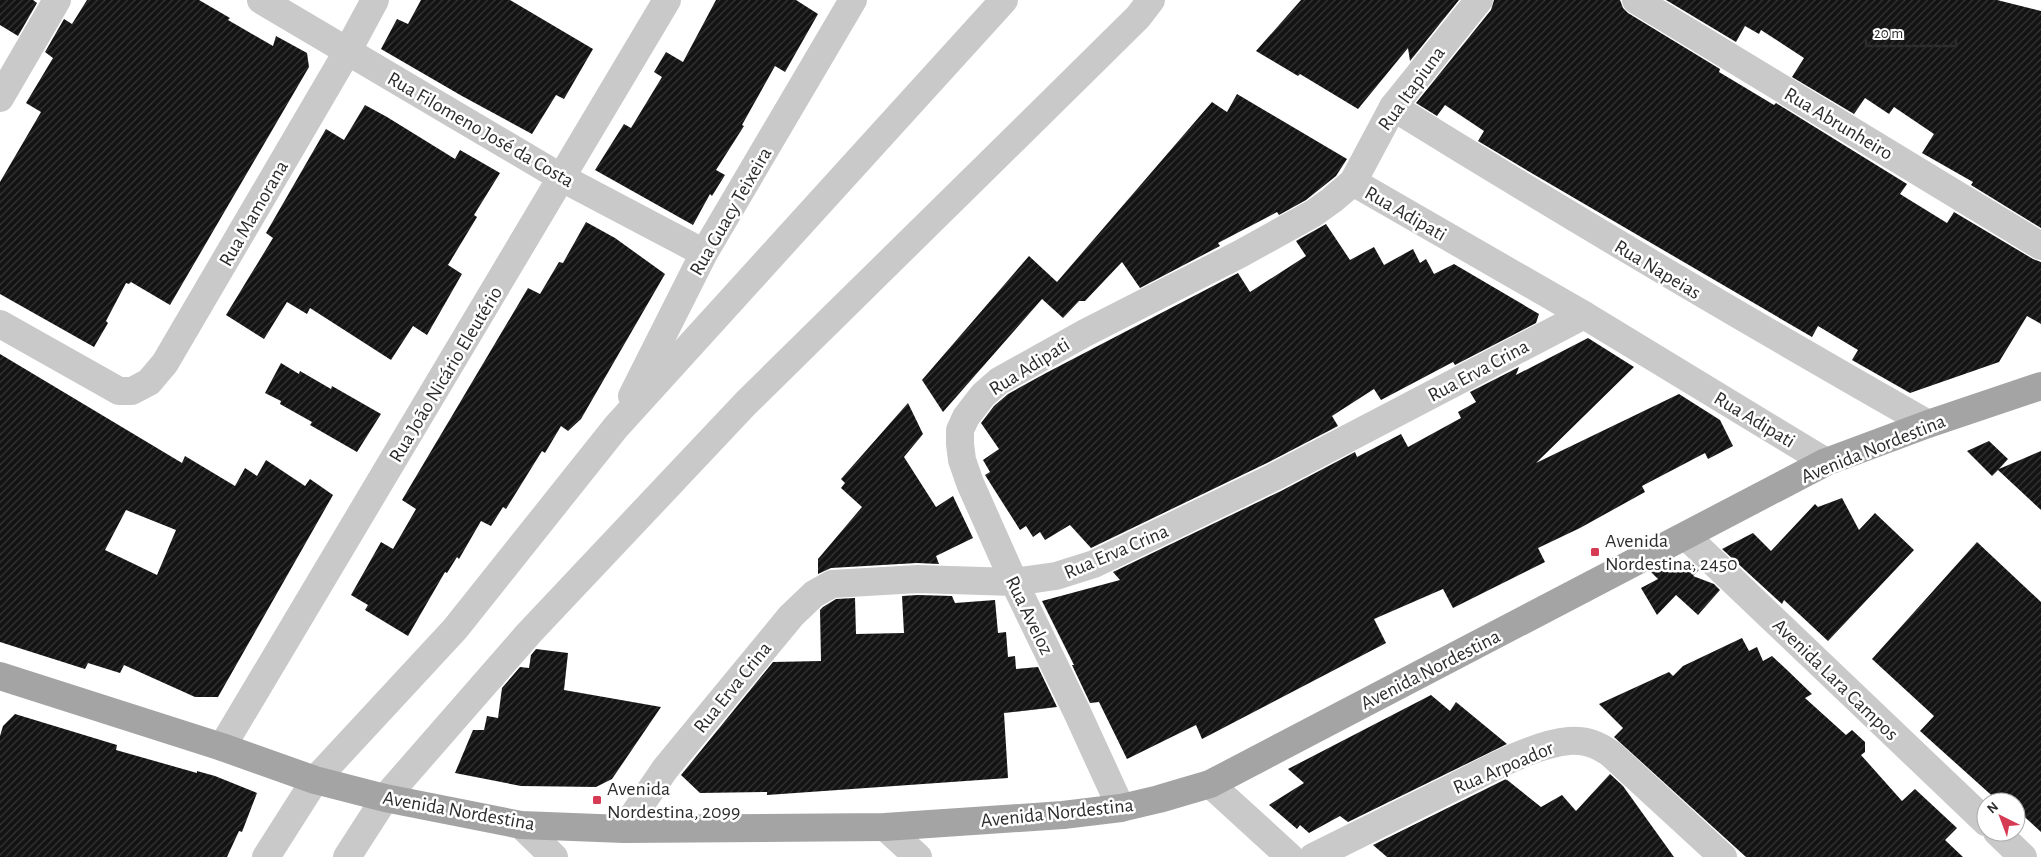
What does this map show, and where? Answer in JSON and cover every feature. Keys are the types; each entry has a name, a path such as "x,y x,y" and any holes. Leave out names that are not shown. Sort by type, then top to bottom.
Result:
{"main road":[{"name":"Avenida Nordestina","path":"0,676 222,747 315,780 385,798 521,825 624,829 885,827 1063,815 1121,808 1210,784 1826,462 1928,424 2041,386"}],"street":[{"path":"0,98 57,0"},
{"name":"Rua Filomeno José da Costa","path":"261,0 562,178 704,253"},
{"name":"Rua Mamorana","path":"0,324 119,391 132,391 149,382 165,364 347,52 375,0"},
{"name":"Rua João Nicário Eleutério","path":"222,747 667,0"},
{"name":"Rua Guacy Teixeira","path":"616,427 704,253 853,0"},
{"path":"266,857 315,780 455,628 616,427 1004,0"},
{"path":"347,857 385,798 501,664 746,403 1138,17 1151,0"},
{"name":"Rua Itapiuna","path":"1353,182 1393,107 1478,0"},
{"name":"Rua Abrunheiro","path":"1636,0 2041,246"},
{"name":"Rua Napeias","path":"1393,107 1724,308 1928,424"},
{"name":"Rua Adipati","path":"966,417 983,395 999,381 1085,333 1240,254 1314,213 1353,182 1584,315 1826,462"},
{"name":"Rua Erva Crina","path":"624,829 665,769 791,616 814,594 832,584 918,579 1014,582 1056,576 1094,564 1274,477 1584,315"},
{"name":"Rua Aveloz","path":"966,417 960,430 962,460 970,483 1014,582 1121,808"},
{"name":"Avenida Lara Campos","path":"1686,536 1976,812"},
{"name":"Rua Arpoador","path":"1313,857 1500,765 1540,748 1567,741 1585,741 1599,744 1611,754 1723,857"},
{"path":"1210,784 1290,857"},
{"path":"521,825 554,857"},
{"path":"885,827 918,857"},
{"path":"2007,842 2023,857"}],"building":[{"path":"0,0 33,0 37,3 18,36 0,25"},
{"path":"87,0 199,0 230,18 228,20 273,46 276,36 307,53 309,67 170,305 131,282 129,284 126,283 106,321 108,323 94,347 0,294 0,182 41,112 26,103 53,58 45,52 64,19 72,24"},
{"path":"421,0 510,0 593,49 564,99 556,95 532,134 381,49 397,19 408,24"},
{"path":"716,0 796,0 818,14 785,72 775,66 742,125 744,126 716,170 725,175 712,196 710,194 693,225 595,170 624,124 631,128 662,77 654,72 666,52 683,62"},
{"path":"1301,0 1459,0 1410,61 1408,48 1358,109 1300,74 1298,76 1256,51"},
{"path":"1494,0 1620,0 1623,8 1628,13 1720,69 1719,72 1774,105 1776,103 1907,184 1900,194 1947,223 1954,212 2041,262 2041,324 2027,316 1999,362 1910,393 1852,360 1858,350 1818,326 1812,337 1528,171 1478,141 1484,131 1445,105 1437,116 1416,103 1491,10"},
{"path":"1666,0 1997,0 2041,11 2041,228 1971,185 1973,182 1922,153 1934,134 1894,107 1889,114 1865,98 1854,114 1792,77 1804,58 1761,30 1759,34 1745,26 1736,42"},
{"path":"1237,94 1347,159 1336,176 1306,200 1279,215 1277,212 1218,243 1220,246 1140,288 1122,262 1085,301 1079,301 1063,318 1042,299 943,412 922,380 1029,256 1057,282 1212,102 1227,112"},
{"path":"365,105 455,159 460,150 500,173 474,215 477,217 448,265 462,274 427,335 413,326 391,360 310,308 307,314 287,302 264,339 226,315 273,238 266,233 326,129 344,140"},
{"path":"586,222 615,238 665,274 581,419 568,431 561,426 545,453 542,451 506,509 503,507 491,526 481,521 459,559 457,557 447,573 445,572 408,636 365,610 368,605 351,595 381,542 393,549 416,509 402,500 528,288 540,294 559,262 563,263"},
{"path":"1326,224 1350,260 1374,247 1384,265 1413,249 1420,263 1426,259 1434,274 1454,264 1539,314 1536,323 1455,365 1453,362 1381,400 1374,389 1332,416 1338,426 1267,463 1091,548 1070,525 1045,540 1040,532 1033,537 1026,526 1020,530 985,475 990,472 983,460 999,449 981,423 994,406 1008,394 1046,373 1238,273 1250,292 1306,256 1296,241"},
{"path":"1588,338 1634,367 1536,463 1679,394 1720,420 1733,446 1708,459 1705,453 1642,486 1645,492 1580,528 1538,548 1545,562 1453,608 1443,589 1374,619 1386,643 1202,739 1196,725 1127,759 1099,702 1090,703 1072,665 1074,665 1042,601 1120,580 1113,572 1281,491 1355,452 1357,457 1401,434 1408,447 1461,418 1458,412 1476,402 1470,392 1519,367 1516,375"},
{"path":"0,354 182,463 185,456 235,486 245,468 257,476 266,460 305,486 310,479 333,495 218,697 195,697 124,665 120,673 88,663 85,669 0,642","holes":["126,510 176,530 157,575 105,550"]},
{"path":"281,363 299,374 300,371 331,389 332,386 381,414 357,452 310,425 312,422 280,404 281,401 265,393"},
{"path":"908,403 923,434 904,457 936,507 953,496 973,538 936,556 939,564 917,563 831,568 818,574 818,559 862,507 841,488 845,483 841,479"},
{"path":"1989,441 2008,459 1999,469 2041,451 2041,510 1998,470 1992,476 1967,451"},
{"path":"1842,498 1859,530 1875,513 1914,550 1828,641 1784,600 1782,604 1722,549 1753,533 1771,551 1815,504 1818,507"},
{"path":"1977,542 2041,602 2041,832 2026,818 2026,792 1988,792 1920,731 1934,716 1872,659"},
{"path":"1690,562 1699,570 1693,576 1714,584 1720,590 1698,615 1676,595 1657,615 1641,588 1658,579 1650,571 1662,565 1675,570"},
{"path":"902,596 952,596 955,603 995,600 998,633 1006,632 1008,657 1015,656 1016,669 1038,667 1057,707 1004,713 1008,778 767,795 767,792 700,793 681,775 773,662 821,661 820,610 823,607 836,599 855,598 856,634 904,633"},
{"path":"1742,638 1749,651 1757,647 1763,661 1772,656 1786,669 1812,694 1805,698 1846,735 1852,730 1865,742 1865,752 1861,755 1902,801 1915,789 1957,828 1945,840 1963,857 1746,857 1614,737 1623,728 1599,704 1669,672 1673,676 1683,666"},
{"path":"536,649 568,653 564,690 661,707 612,779 596,787 521,786 455,773 473,730 484,730 487,716 498,718 502,688 520,667 529,668 531,655"},
{"path":"1431,695 1450,711 1456,702 1507,744 1348,822 1340,816 1309,833 1300,825 1297,829 1269,805 1304,783 1288,769"},
{"path":"15,714 117,745 116,750 197,773 197,771 215,776 257,793 242,832 239,831 227,857 0,857 0,736 3,726"},
{"path":"1610,774 1623,786 1674,857 1387,857 1373,845 1506,779 1541,807 1562,795 1576,811"}],"place":[{"name":"Avenida Nordestina, 2450","path":"1595,552"},
{"name":"Avenida Nordestina, 2099","path":"597,800"}]}
